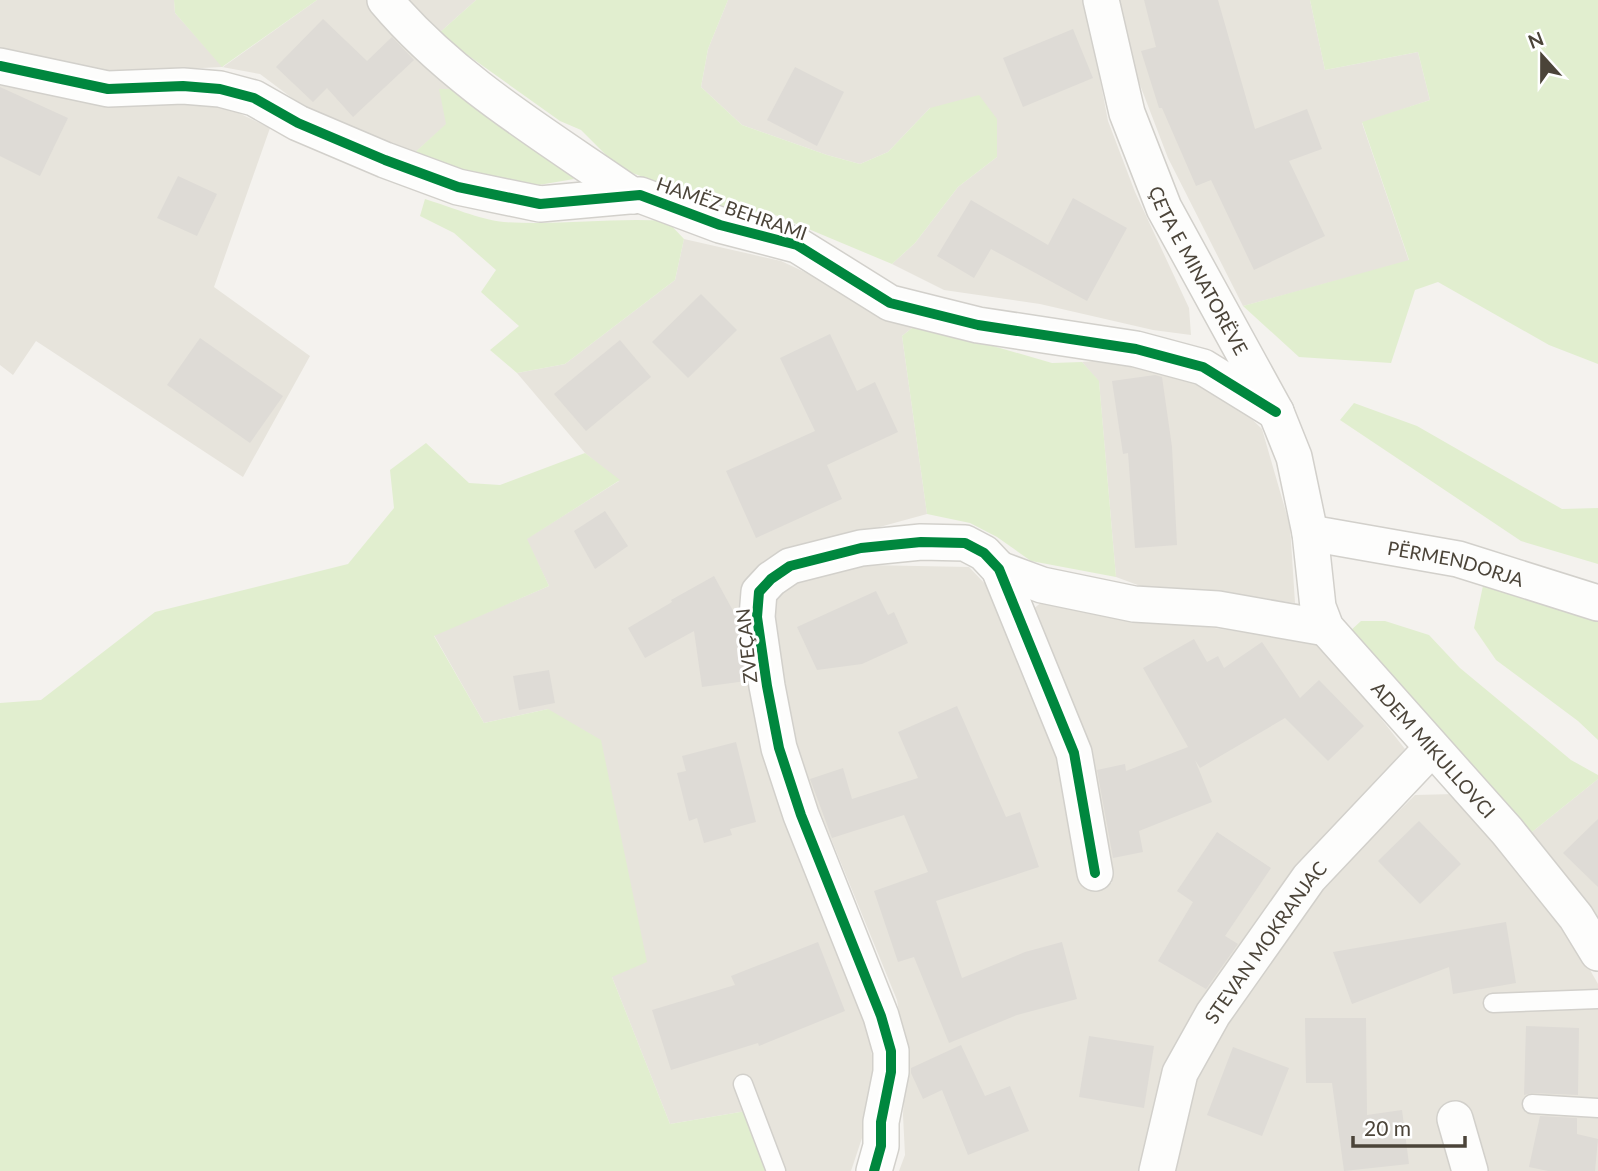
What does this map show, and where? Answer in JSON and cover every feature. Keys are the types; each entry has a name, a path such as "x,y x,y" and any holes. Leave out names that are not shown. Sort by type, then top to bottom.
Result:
{"street":[{"name":"HAMËZ BEHRAMI","path":"385,0 405,24 492,99 633,196"},
{"name":"ÇETA E MINATORËVE","path":"1101,0 1128,113 1164,208 1276,411 1294,457 1310,533"},
{"name":"HAMËZ BEHRAMI","path":"0,66 108,89 183,86 220,89 254,98 298,122 385,160 458,187 540,204 640,195 720,225 797,245 890,303 978,325 1136,349 1203,367 1276,411"},
{"name":"PËRMENDORJA","path":"1310,533 1478,564 1598,603"},
{"name":"ADEM MIKULLOVCI","path":"1310,533 1318,607 1326,628 1507,831 1576,917 1598,953"},
{"name":"ZVEÇAN","path":"874,1171 881,1146 881,1122 891,1072 891,1051 881,1016 801,816 779,748 757,617 759,592 771,579 790,566 861,548 921,542 965,543 984,553 999,569 1074,753 1095,873"},
{"name":"ZVEÇAN","path":"999,569 1042,585 1135,604 1218,609 1326,628"},
{"name":"STEVAN MOKRANJAC","path":"1157,1171 1180,1073 1213,1014 1309,878 1432,748"},
{"path":"1455,1119 1470,1171"}],"lane":[{"path":"1493,1003 1598,999"},
{"path":"743,1084 776,1171"},
{"path":"1532,1104 1598,1108"}],"shaded area":[{"path":"0,0 174,0 175,13 223,67 317,0 372,0 462,89 447,124 411,156 308,110 260,74 222,67 102,73 0,54"},
{"path":"403,0 476,0 438,34"},
{"path":"728,0 1085,0 1108,121 1135,192 1189,308 1191,335 1153,330 1040,304 944,290 892,264 915,243 958,187 997,157 930,108 888,152 860,164 742,125 701,87 708,49"},
{"path":"1118,0 1310,0 1325,70 1418,52 1430,100 1362,123 1409,261 1243,306 1168,158 1132,64"},
{"path":"0,85 103,105 155,106 205,97 270,128 214,287 310,356 243,477 36,341 13,375 0,365"},
{"path":"684,239 781,261 917,324 902,336 927,514 821,543 745,595 867,1022 873,1062 874,1102 851,1171 772,1171 746,1111 670,1124 612,977 548,709 484,723 434,635 549,586 526,539 619,481 585,453 517,373 565,364 675,280"},
{"path":"1117,359 1197,378 1229,397 1262,429 1290,526 1295,603 1210,590 1154,591 1116,577 1099,382 1082,362"},
{"path":"866,565 969,567 988,587 1062,753 1086,885 1112,883 1090,752 1028,613 1042,602 1261,635 1309,638 1349,678 1405,749 1271,905 1150,1171 899,1171 905,1155 903,1115 906,1056 897,1000 794,748 769,622 779,594 800,578"},
{"path":"1598,779 1598,926 1527,836"},
{"path":"1455,794 1564,924 1598,984 1598,1171 1173,1171 1194,1076 1311,898 1415,795"}],"green space":[{"path":"174,0 317,0 222,67 175,13"},
{"path":"476,0 728,0 708,49 701,87 742,125 860,164 888,152 930,108 979,95 997,119 997,157 958,187 915,243 892,264 775,215 721,206 619,168 581,130 560,121 438,34"},
{"path":"1310,0 1598,0 1598,364 1549,345 1438,282 1415,290 1391,363 1299,357 1243,306 1409,260 1362,122 1430,100 1418,52 1325,70"},
{"path":"439,89 462,89 532,142 574,179 527,187 411,156 446,124"},
{"path":"425,199 475,216 504,222 667,221 684,239 675,280 565,364 517,373 490,350 519,326 481,292 496,270 454,233 420,216"},
{"path":"917,324 1052,363 1082,362 1099,381 1116,577 1031,561 997,537 970,523 927,514 902,336"},
{"path":"1354,403 1417,426 1562,509 1598,508 1598,564 1521,541 1340,420"},
{"path":"426,443 469,483 500,485 585,453 620,480 527,539 549,586 434,636 484,723 548,709 601,740 647,962 612,977 670,1124 746,1111 772,1171 0,1171 0,703 41,700 155,612 348,564 394,508 390,470"},
{"path":"1484,581 1598,620 1598,740 1578,721 1496,660 1474,628"},
{"path":"1361,621 1385,621 1429,635 1460,668 1571,760 1598,775 1598,779 1527,836 1349,632"}],"building":[{"path":"1144,0 1218,0 1255,129 1307,109 1322,149 1289,161 1325,236 1254,270 1211,180 1196,186 1162,108 1159,108 1141,51 1156,47"},
{"path":"323,19 367,61 392,37 414,60 353,117 327,88 313,102 276,67"},
{"path":"1073,29 1093,78 1023,107 1003,58"},
{"path":"795,67 844,92 817,146 767,120"},
{"path":"0,87 68,118 40,176 0,156"},
{"path":"178,176 217,194 197,236 157,218"},
{"path":"1073,198 1127,228 1087,301 991,249 974,278 937,256 971,200 1048,245"},
{"path":"701,294 737,330 688,378 652,342"},
{"path":"830,334 857,391 875,382 898,432 827,465 842,499 756,538 726,471 815,431 780,358"},
{"path":"200,338 283,396 250,443 167,385"},
{"path":"620,340 651,377 586,431 554,394"},
{"path":"1155,375 1162,377 1172,447 1177,545 1135,548 1128,453 1123,454 1112,381"},
{"path":"605,511 628,546 595,569 574,531"},
{"path":"714,576 737,618 746,681 702,687 694,631 645,658 628,628"},
{"path":"876,591 888,615 894,612 908,643 862,664 817,670 797,627"},
{"path":"1194,639 1207,662 1218,656 1224,668 1262,642 1300,698 1319,680 1364,726 1328,761 1285,718 1200,768 1195,760 1212,802 1139,831 1143,852 1113,858 1097,770 1125,764 1126,771 1188,747 1143,668"},
{"path":"549,670 555,703 519,710 513,676"},
{"path":"957,706 1006,817 1020,812 1039,867 936,901 962,978 1025,952 1062,942 1077,999 1017,1015 949,1043 914,957 898,962 874,891 928,872 904,815 832,838 810,779 843,768 852,799 918,778 898,732"},
{"path":"736,742 756,822 730,829 732,835 704,843 697,818 689,821 677,773 686,771 682,756"},
{"path":"1598,819 1598,887 1563,853"},
{"path":"1419,821 1461,864 1420,904 1378,861"},
{"path":"1217,832 1271,868 1225,936 1238,944 1206,989 1158,961 1193,902 1177,891"},
{"path":"1506,922 1516,983 1453,994 1449,967 1352,1004 1333,952"},
{"path":"818,942 845,1011 759,1046 758,1043 671,1070 652,1010 735,985 731,976"},
{"path":"1305,1018 1366,1018 1367,1115 1402,1110 1409,1164 1344,1171 1332,1083 1306,1083"},
{"path":"1526,1026 1579,1028 1578,1095 1524,1095"},
{"path":"1089,1036 1154,1046 1144,1108 1079,1097"},
{"path":"961,1045 985,1096 1010,1086 1029,1131 968,1155 942,1090 923,1099 911,1073 911,1068"},
{"path":"1233,1047 1289,1068 1262,1136 1207,1115"},
{"path":"1540,1116 1577,1118 1577,1134 1598,1139 1595,1171 1548,1171 1529,1167"}],"cycle path":[{"path":"0,66 108,89 183,86 220,89 254,98 298,123 458,187 540,204 640,195 720,225 797,245 890,303 978,325 1136,349 1203,367 1276,412"},
{"path":"874,1171 881,1146 881,1122 891,1072 891,1051 881,1016 801,815 779,748 757,617 759,592 771,579 790,566 861,548 921,542 965,543 984,553 999,569 1074,753 1095,873"}]}
